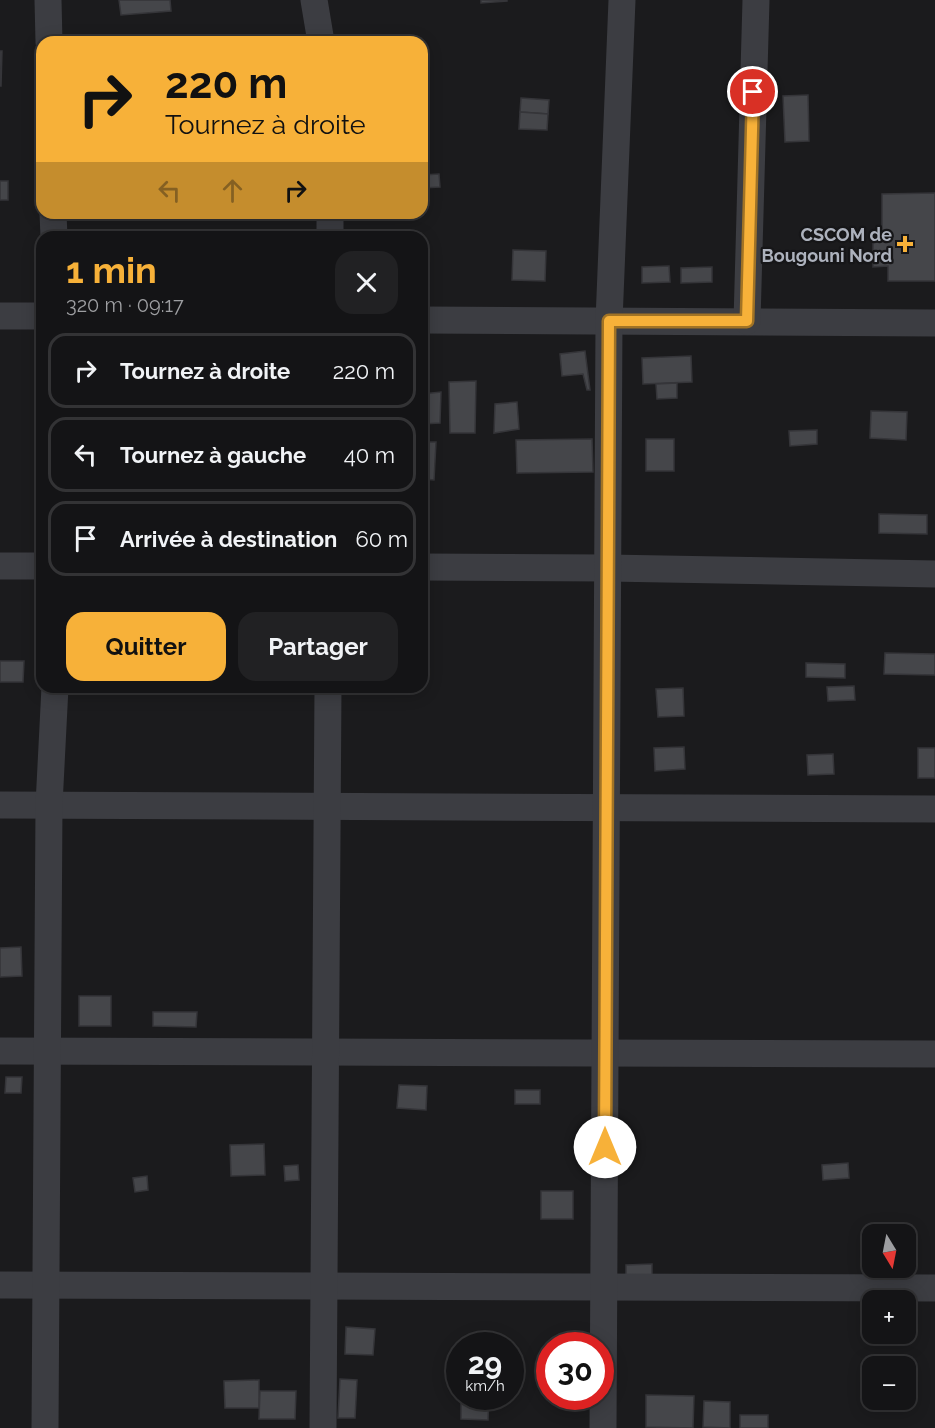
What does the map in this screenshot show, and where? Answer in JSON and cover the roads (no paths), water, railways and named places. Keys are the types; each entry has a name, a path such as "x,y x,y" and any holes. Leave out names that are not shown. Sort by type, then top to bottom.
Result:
{"street":[{"path":"48,0 50,36"},
{"path":"314,0 320,36"},
{"path":"603,1428 609,321 622,0"},
{"path":"747,321 756,0"},
{"path":"0,316 36,316"},
{"path":"428,320 935,324"},
{"path":"0,566 36,566"},
{"path":"428,567 935,574"},
{"path":"45,1428 49,805 54,693"},
{"path":"323,1428 328,693"},
{"path":"0,805 935,809"},
{"path":"0,1051 935,1054"},
{"path":"0,1285 935,1288"}],"place":[{"name":"CSCOM de Bougouni Nord","path":"905,244"}]}
